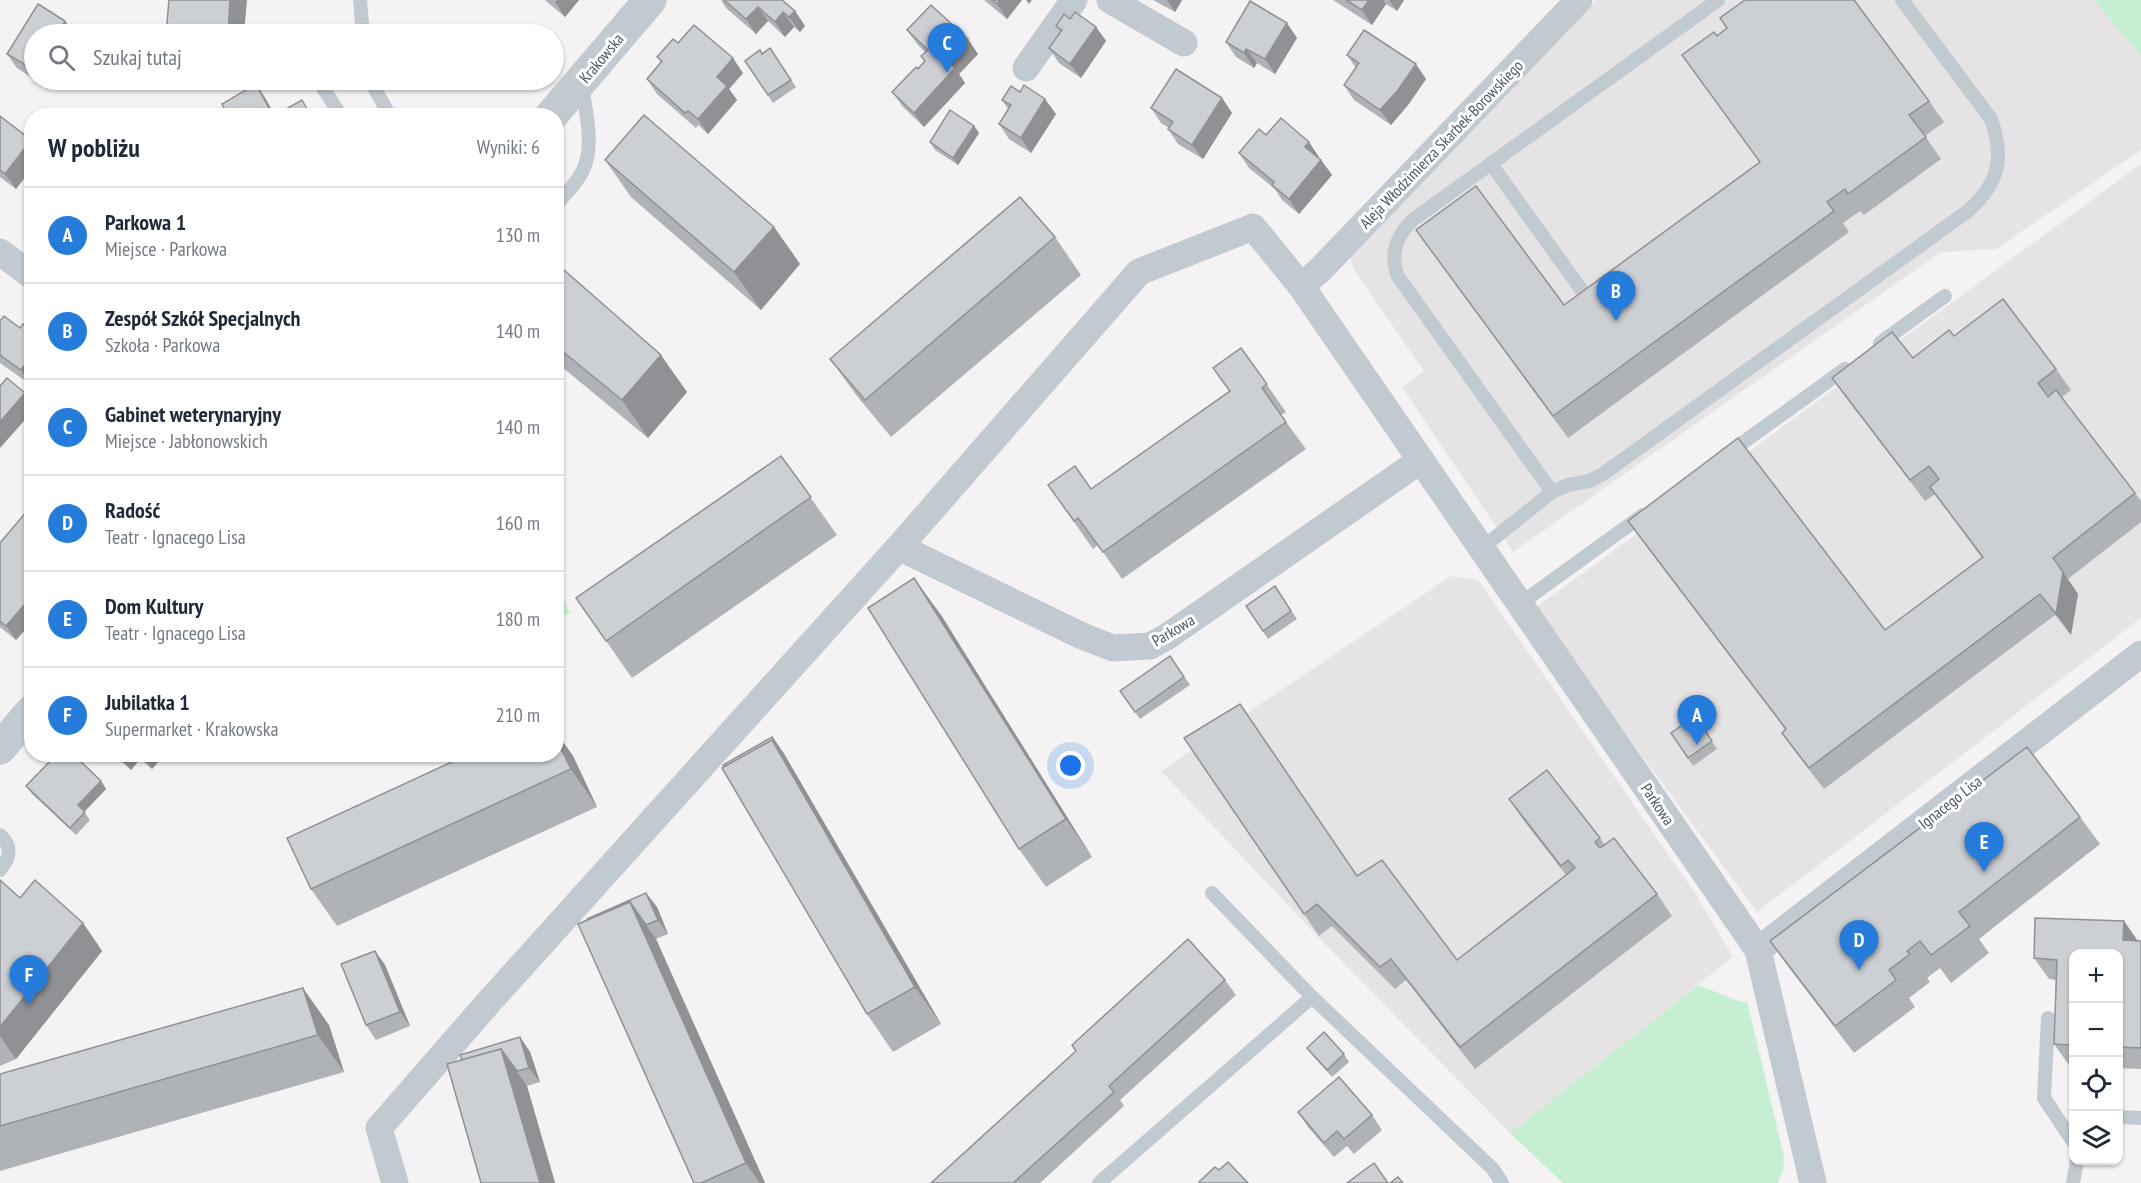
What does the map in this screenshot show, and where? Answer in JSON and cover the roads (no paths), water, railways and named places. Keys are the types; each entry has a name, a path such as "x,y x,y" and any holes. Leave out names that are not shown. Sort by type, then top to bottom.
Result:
{"street":[{"name":"Krakowska","path":"558,108 651,0"},
{"path":"1026,68 1074,0"},
{"path":"1110,0 1184,43"},
{"name":"Aleja Włodzimierza Skarbek-Borowskiego","path":"1301,286 1319,271 1579,0"},
{"name":"Parkowa","path":"1421,460 1168,636 1150,646 1113,648 1082,636 899,547 1139,272 1253,227 1301,286 1521,603 1758,950 1813,1183"},
{"path":"0,252 24,270"},
{"path":"395,1183 379,1128 496,994 899,547"},
{"name":"Ignacego Lisa","path":"1758,950 2141,654"},
{"path":"0,748 24,720"}],"lane":[{"path":"360,0 362,24"},
{"path":"1552,492 1397,275 1394,266 1396,245 1405,226 1718,0"},
{"path":"1482,548 1552,492 1603,474 1982,199 1997,171 1999,154 1997,137 1991,119 1902,0"},
{"path":"564,195 586,162 588,138 581,82"},
{"path":"324,90 336,108"},
{"path":"376,90 386,108"},
{"path":"1491,164 1596,310"},
{"path":"1716,462 1945,296"},
{"path":"1521,603 1651,510"},
{"path":"0,835 8,844 9,851 8,860 0,870"},
{"path":"1212,893 1312,997 1493,1169 1502,1183"},
{"path":"1099,1183 1312,997"},
{"path":"2049,1018 2044,1098 2069,1137"},
{"path":"2123,1117 2141,1118"},
{"path":"2073,1183 2076,1165"}],"place":[{"name":"Gabinet weterynaryjny","path":"947,73"},
{"name":"Zespół Szkół Specjalnych","path":"1616,321"},
{"name":"Parkowa 1","path":"1697,745"},
{"name":"Dom Kultury","path":"1984,872"},
{"name":"Radość","path":"1859,970"},
{"name":"Jubilatka 1","path":"29,1005"}]}
